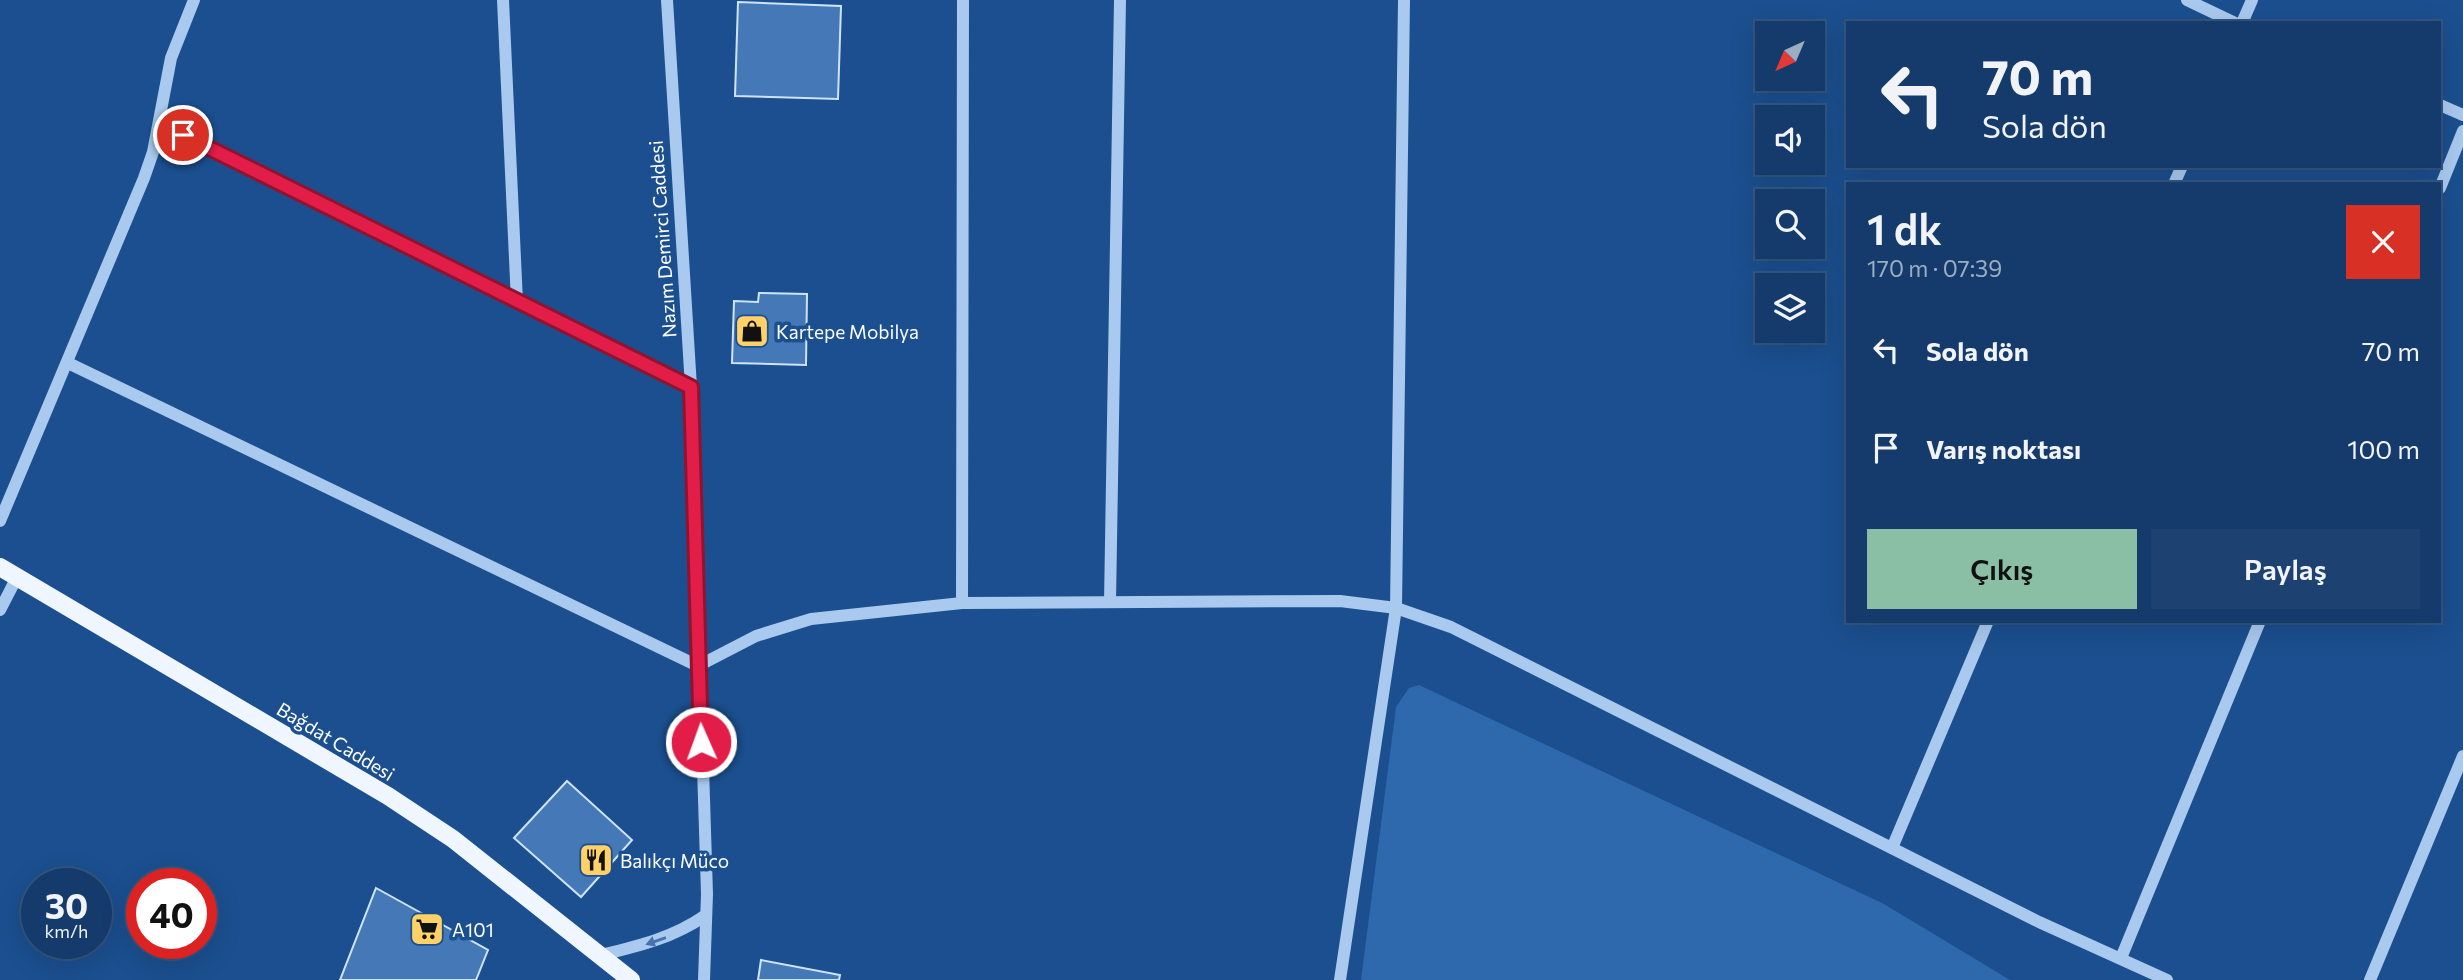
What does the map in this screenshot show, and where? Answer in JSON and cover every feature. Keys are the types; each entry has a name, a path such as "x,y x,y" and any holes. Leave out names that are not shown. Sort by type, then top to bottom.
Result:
{"main road":[{"name":"Bağdat Caddesi","path":"0,568 388,796 453,839 631,980"}],"street":[{"path":"0,521 144,178 159,123 171,58 194,0"},
{"path":"503,0 517,302"},
{"name":"Nazım Demirci Caddesi","path":"667,0 691,387 706,915 704,980"},
{"path":"961,603 963,0"},
{"path":"1110,602 1120,0"},
{"path":"1340,980 1396,608 1404,0"},
{"path":"2187,0 2231,21"},
{"path":"2243,21 2252,0"},
{"path":"2441,105 2463,115"},
{"path":"159,123 691,387"},
{"path":"2441,186 2463,131"},
{"path":"68,363 698,666 756,636 811,618 961,603 1340,601 1396,608 1451,627 1609,709 2039,922 2167,980"},
{"path":"0,610 16,579"},
{"path":"1892,848 1987,623"},
{"path":"2121,958 2259,623"},
{"path":"2370,980 2463,756"},
{"path":"601,955 654,943 684,930 706,915"}],"shaded area":[{"path":"1419,685 1884,904 2010,980 1361,980 1396,707 1409,688"}],"building":[{"path":"738,2 841,6 838,99 735,96"},
{"path":"759,293 807,294 806,365 732,363 734,301 758,302"},
{"path":"567,781 632,840 581,897 514,838"},
{"path":"376,888 488,950 476,980 340,980"},
{"path":"761,960 840,975 839,980 758,980"}],"place":[{"name":"Kartepe Mobilya","path":"752,331"},
{"name":"Balıkçı Müco","path":"596,860"},
{"name":"A101","path":"427,929"}],"route":[{"path":"183,135 691,387 701,742"}]}
